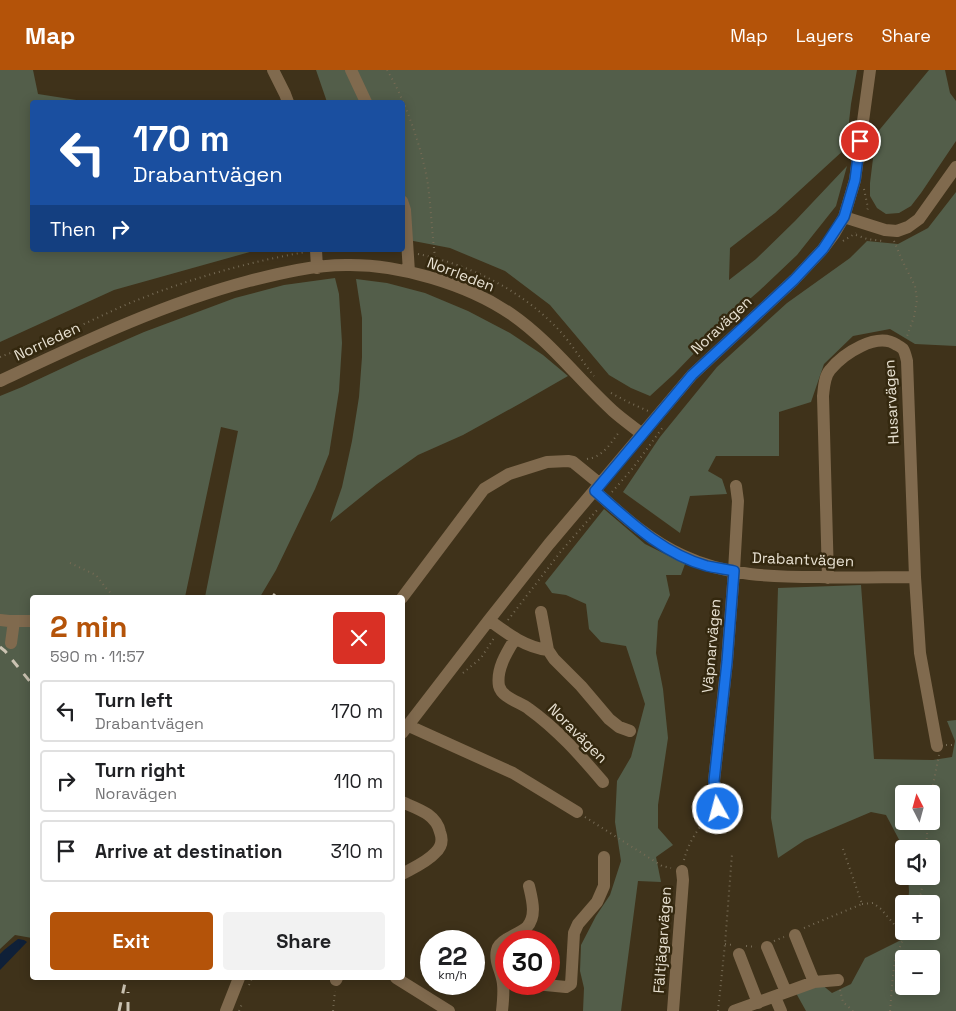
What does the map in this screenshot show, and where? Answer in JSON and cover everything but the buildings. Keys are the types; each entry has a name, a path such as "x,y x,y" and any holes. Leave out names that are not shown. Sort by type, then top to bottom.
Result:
{"street":[{"path":"273,70 287,100"},
{"path":"351,70 365,100"},
{"name":"Noravägen","path":"406,730 549,544 692,375 794,280 823,249 844,217 860,185 863,122 870,70"},
{"path":"844,217 885,230 897,231 908,227 919,219 956,167"},
{"path":"405,210 409,272"},
{"path":"316,252 317,268"},
{"name":"Norrleden","path":"0,381 96,336 156,311 237,284 284,273 317,268 365,265 421,274 448,283 511,314 549,346 613,411 642,434"},
{"name":"Husarvägen","path":"828,578 822,396 824,383 828,372 857,348 870,342 882,340 894,342 903,348 907,360 915,577 920,654 936,746"},
{"path":"404,595 484,489 509,474 547,462 568,461"},
{"name":"Drabantvägen","path":"568,461 573,462 597,487 606,500 642,531 682,556 706,566 755,575 781,577 915,577"},
{"name":"Väpnarvägen","path":"718,809 714,781 727,662 734,571 738,501 736,486"},
{"path":"489,620 514,639 538,649 548,650 540,612"},
{"path":"0,620 30,621"},
{"path":"12,643 14,621"},
{"name":"Noravägen","path":"514,639 503,660 499,686 504,694 527,707 544,720 586,761 603,782"},
{"name":"Noravägen","path":"548,650 609,719 619,727 630,731"},
{"path":"406,730 512,773 577,812"},
{"path":"405,803 433,817 439,825 442,844 428,860 405,872"},
{"path":"560,986 566,987 571,984 574,933 578,924 598,902 604,886 604,857"},
{"name":"Fältjägarvägen","path":"673,1011 683,880 682,871"},
{"path":"523,930 532,920 533,902 530,886"},
{"path":"795,933 814,982"},
{"path":"767,945 781,995 781,1011"},
{"path":"739,948 752,1007"},
{"path":"226,1011 238,980"},
{"path":"399,980 449,1011"},
{"path":"734,1011 752,1007 814,982 838,980"},
{"path":"502,1011 506,995"}],"path":[{"path":"387,70 402,100"},
{"path":"405,107 428,184 435,258"},
{"path":"841,242 855,235 867,212 868,208 860,185"},
{"path":"894,241 915,286 917,300 914,317 903,348"},
{"path":"0,357 47,340 132,302 189,282 257,262 306,252"},
{"path":"568,461 599,456 627,422"},
{"path":"459,676 476,663 562,550 606,500 666,424"},
{"path":"70,563 96,575 112,595"},
{"path":"933,785 939,753 936,746"},
{"path":"577,812 662,866 682,871 686,852 694,836 706,820 718,809"},
{"path":"843,849 862,904"},
{"path":"718,1011 726,944 732,854"},
{"path":"726,944 739,948 767,945 862,904 873,903 881,909 895,925"},
{"path":"890,1011 895,960 902,940"},
{"path":"333,1011 336,980"},
{"path":"838,980 844,1002 853,1011"}],"green space":[{"path":"0,70 33,70 38,94 76,100 30,100 30,252 250,252 114,290 0,342"},
{"path":"316,70 857,70 846,148 775,213 730,248 729,280 756,259 847,166 836,206 797,255 729,317 650,396 631,388 609,375 550,305 505,271 450,248 405,239 405,100 326,100"},
{"path":"929,70 945,70 950,93 956,101 956,141 911,206 899,213 886,214 877,208 870,196 876,134"},
{"path":"956,192 956,346 915,344 890,329 853,336 824,364 811,402 779,412 779,456 716,456 708,471 722,479 727,494 690,496 680,533 623,492 660,437 717,367 787,303 850,258 867,241 898,244 928,228"},
{"path":"335,278 339,294 342,343 339,391 329,454 315,489 276,570 261,595 205,595 238,431 221,427 185,595 30,595 30,938 15,935 0,949 0,396 144,332 235,298 284,285"},
{"path":"356,279 387,283 425,293 468,311 510,333 543,355 568,376 463,435 418,455 377,484 330,522 342,487 359,397 362,318"},
{"path":"604,509 645,544 685,564 681,575 666,575 670,595 658,621 656,653 663,689 668,738 658,805 658,828 673,845 656,857 661,882 638,881 621,1011 583,1011 584,988 580,971 581,945 596,916 610,895 621,861 615,822 617,781 631,757 645,704 626,646 601,642 589,629 586,604 566,595 552,593 545,583"},
{"path":"861,585 874,759 933,760 952,757 955,741 947,721 956,720 956,1011 806,1011 796,993 821,984 832,993 851,984 865,958 901,940 940,940 940,895 909,895 909,885 940,885 940,840 899,840 886,815 871,812 805,840 778,858 771,818 778,588"}],"water":[{"path":"18,939 27,942 0,970 0,954"}],"railway":[{"path":"0,647 30,682"},
{"path":"119,1011 126,980"},
{"path":"128,992 128,1011"}],"route":[{"path":"718,809 714,781 727,662 734,571 706,566 682,556 642,531 595,491 692,375 794,280 823,249 844,217 855,180 860,141"}]}
